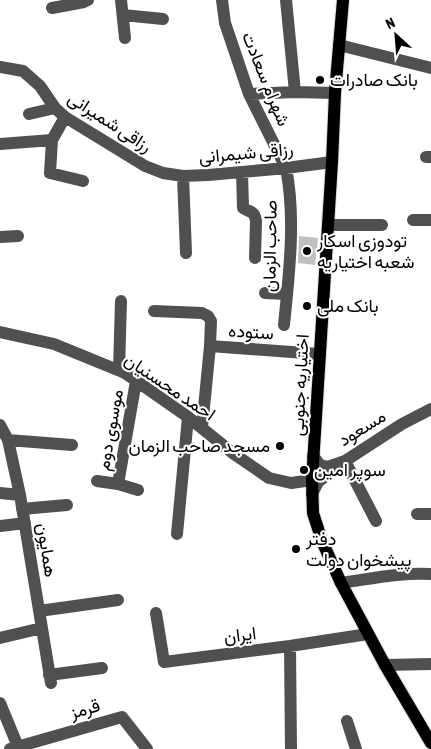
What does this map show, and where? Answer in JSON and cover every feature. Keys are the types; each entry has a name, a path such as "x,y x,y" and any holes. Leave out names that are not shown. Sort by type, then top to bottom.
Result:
{"main road":[{"name":"اختیاریه جنوبی","path":"343,0 335,93 313,456 312,494 314,513 322,541 340,583 431,743"}],"street":[{"path":"52,8 88,0"},
{"path":"122,0 125,38"},
{"name":"شهرام سعادت","path":"222,0 225,23 249,94 286,168"},
{"path":"286,0 295,92"},
{"path":"123,15 163,19"},
{"path":"339,45 431,68"},
{"name":"رزاقی شمیرانی","path":"0,67 23,71 40,86 55,108 65,117 145,166 163,173"},
{"path":"249,94 335,93"},
{"path":"29,114 55,108"},
{"path":"65,117 52,140 50,173 83,181"},
{"path":"0,144 52,140"},
{"name":"رزاقی شیمرانی","path":"163,173 183,176 286,168 332,162"},
{"name":"صاحب الزمان","path":"284,325 291,226 286,168"},
{"path":"242,172 243,208 252,211 256,221 256,258"},
{"path":"183,176 186,253"},
{"path":"413,220 431,220"},
{"path":"328,225 382,225"},
{"path":"0,237 18,236"},
{"path":"265,293 287,294"},
{"path":"119,370 121,301"},
{"name":"ستوده","path":"154,311 202,313 208,316 211,321 202,428"},
{"name":"احمد محسنیان","path":"0,332 54,344 119,370 188,417 234,454 269,478 291,483 312,480"},
{"name":"ستوده","path":"210,346 319,354"},
{"name":"موسوی دوم","path":"118,484 136,381"},
{"name":"مسعود","path":"313,456 320,465 328,467 345,461 402,424 431,409"},
{"path":"177,534 188,417"},
{"name":"همایون","path":"0,425 8,440 20,496 50,679 102,668"},
{"path":"8,440 72,445"},
{"path":"312,494 318,482 345,461 376,521"},
{"name":"موسوی دوم","path":"96,481 118,484 138,490"},
{"path":"0,493 20,496"},
{"path":"22,509 67,505"},
{"path":"418,514 431,514"},
{"path":"0,526 25,523"},
{"path":"340,583 404,574 431,574"},
{"path":"39,610 118,600"},
{"name":"ایران","path":"156,613 164,662 368,634"},
{"path":"0,638 42,628"},
{"path":"290,646 291,749"},
{"path":"385,665 431,664"},
{"path":"0,703 15,748"},
{"name":"قرمز","path":"15,748 122,717 147,749"},
{"path":"346,721 356,749"}],"building":[{"name":"تودوزی اسکار شعبه اختیاریه","path":"299,236 318,238 315,265 298,263"}],"place":[{"name":"بانک صادرات","path":"320,80"},
{"name":"تودوزی اسکار شعبه اختیاریه","path":"307,251"},
{"name":"بانک ملی","path":"307,306"},
{"name":"مسجد صاحب الزمان","path":"280,446"},
{"name":"سوپر امین","path":"304,470"},
{"name":"دفتر پیشخوان دولت","path":"296,549"}]}
